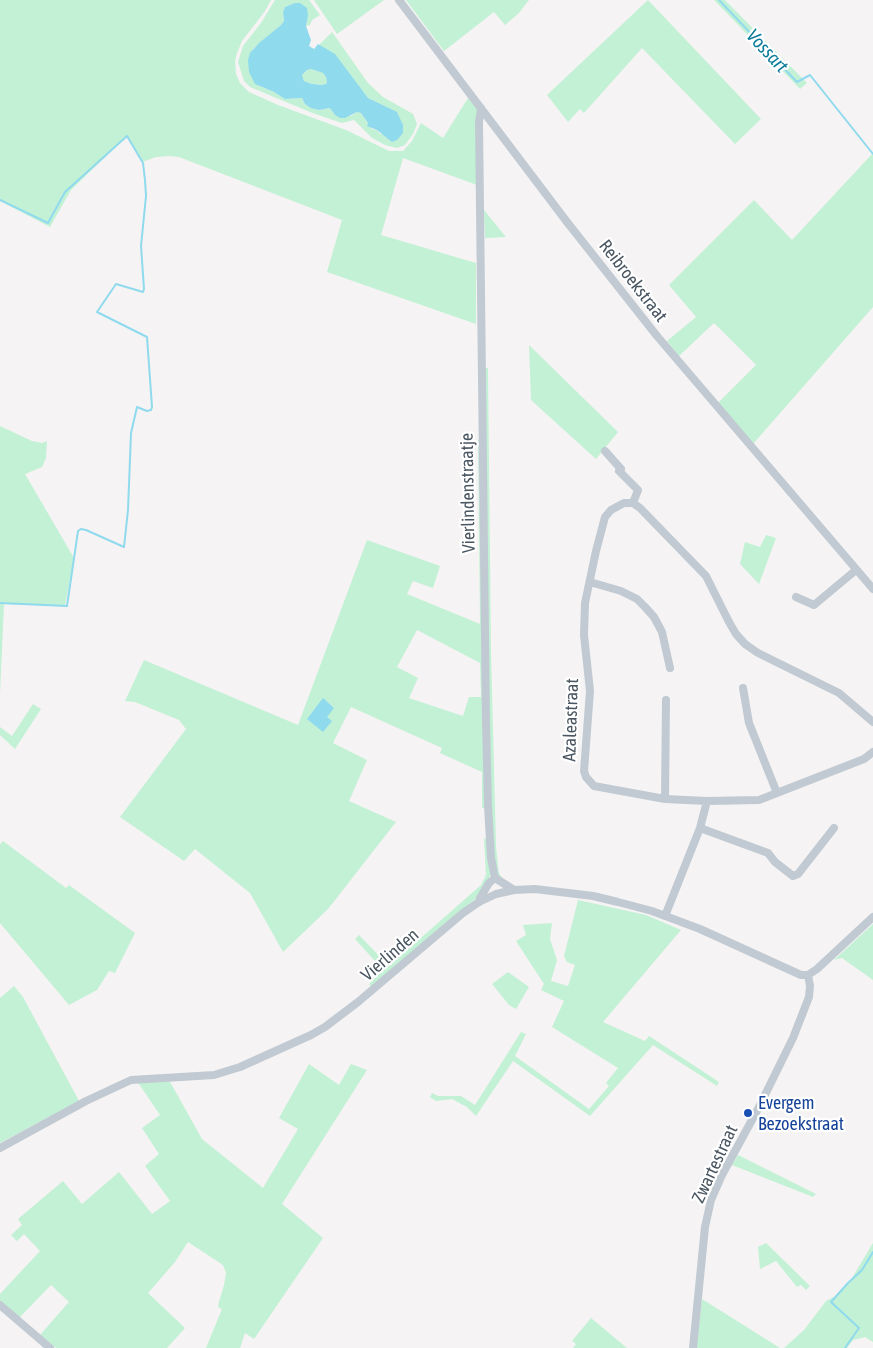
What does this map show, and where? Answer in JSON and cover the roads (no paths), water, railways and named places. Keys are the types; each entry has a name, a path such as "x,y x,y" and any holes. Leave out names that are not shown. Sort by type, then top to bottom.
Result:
{"street":[{"name":"Reibroekstraat","path":"399,0 657,336 873,589"},
{"name":"Vierlindenstraatje","path":"481,108 479,122 486,721 488,806 491,858 495,878"},
{"path":"605,452 621,469 619,472 638,490 633,503 706,576 729,622 745,644 758,653 839,693 873,722"},
{"name":"Azaleastraat","path":"633,503 624,503 617,506 605,516 585,603 584,635 590,690 584,771 590,782 599,788 665,799 707,801 759,800 864,758 873,752"},
{"path":"796,597 814,605 817,604 856,570"},
{"path":"590,582 621,591 636,599 645,607 654,617 662,632 670,668"},
{"path":"743,688 749,723 777,793"},
{"path":"665,799 666,700"},
{"path":"666,916 700,828 707,801"},
{"path":"700,828 768,853 775,862 793,876 798,874 834,828"},
{"path":"479,902 489,883 495,878 514,890"},
{"name":"Vierlinden","path":"0,1148 131,1080 214,1075 240,1067 311,1035 346,1012 463,913 479,902 514,890 535,889 592,896 618,902 666,916 700,929 797,974 808,975"},
{"path":"808,975 817,969 873,917"},
{"name":"Zwartestraat","path":"693,1348 705,1228 712,1200 722,1175 759,1107 793,1038 809,997 808,975"},
{"path":"0,1305 50,1348"}],"water":[{"path":"300,3 307,8 306,26 311,40 309,46 314,49 318,44 335,54 368,98 397,112 403,125 403,133 397,140 392,142 377,130 367,126 368,123 361,113 357,112 345,118 340,118 330,108 319,110 311,108 305,104 302,98 285,99 255,84 249,72 248,60 250,53 281,25 284,21 283,12 285,7","holes":["311,69 323,73 327,83 323,85 304,81 302,75"]},
{"path":"323,698 334,708 327,717 332,721 323,732 307,719"}],"waterway":[{"name":"Vossart","path":"719,0 797,82 810,75 873,154"},
{"path":"0,200 48,223 65,192 127,136 143,163 145,180 146,196 141,246 144,289 143,292 116,284 97,312 147,337 152,407 151,410 147,411 137,407 131,433 128,510 124,547 81,529 78,531 67,606 0,603"},
{"path":"845,1348 859,1328 831,1302 862,1270 873,1252"}],"place":[{"name":"Evergem Bezoekstraat","path":"748,1113"}]}
